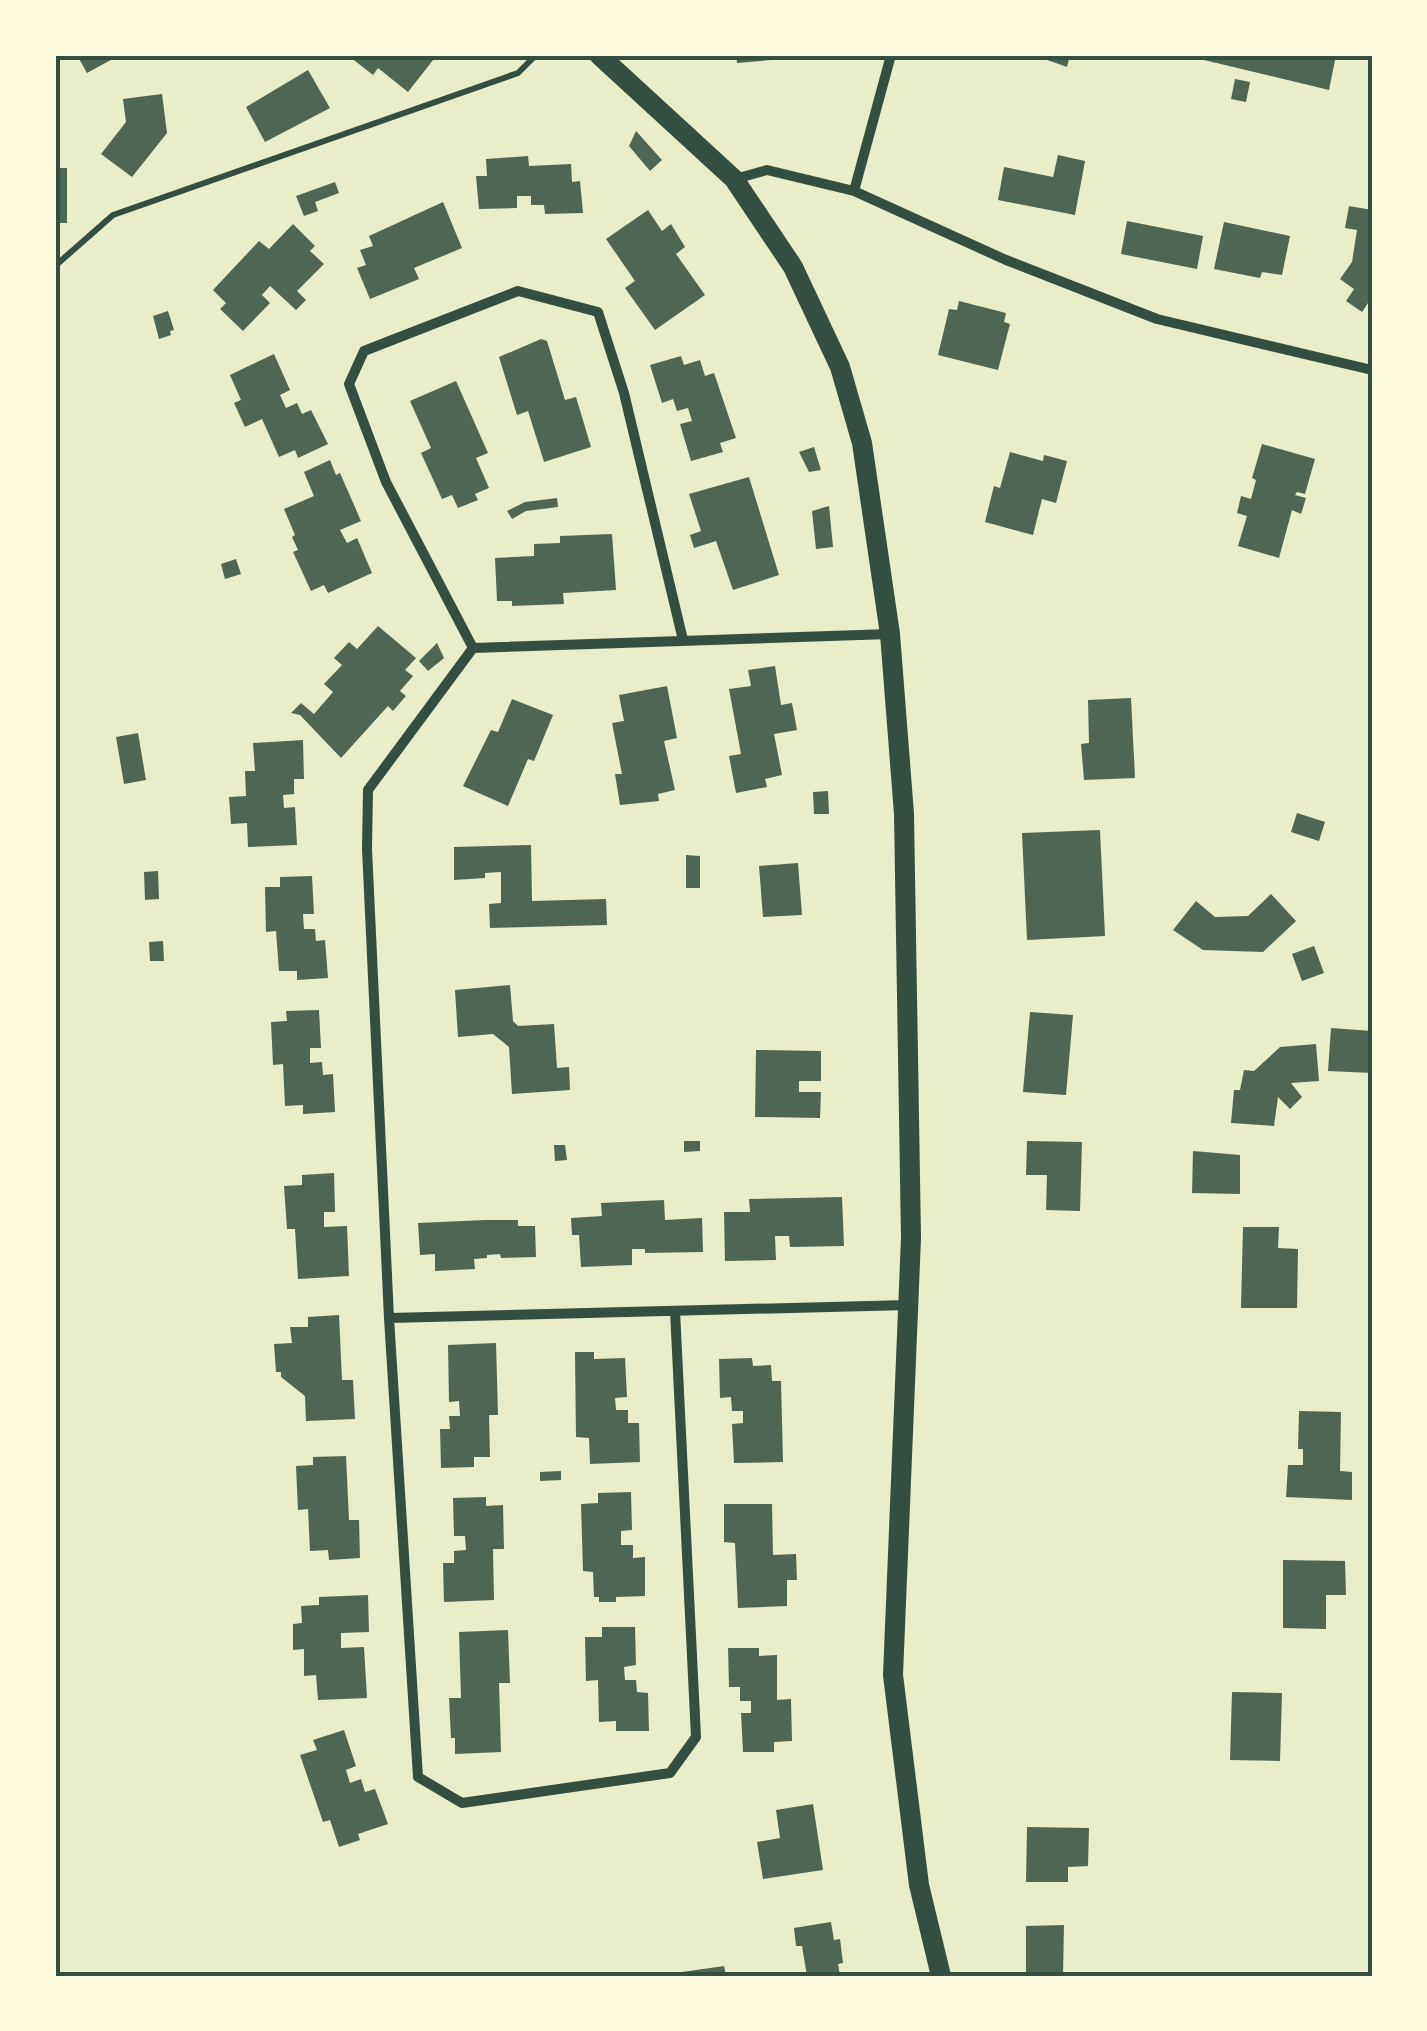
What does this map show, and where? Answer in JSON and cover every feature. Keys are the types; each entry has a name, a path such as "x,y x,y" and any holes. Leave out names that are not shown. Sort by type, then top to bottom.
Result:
{"main road":[{"path":"600,55 734,180 793,267 840,367 862,442 890,634 904,814 909,1306 893,1675 919,1885 941,1976"}],"street":[{"path":"854,190 891,55"},
{"path":"734,180 767,170 854,190 1006,260 1157,320 1372,370"},
{"path":"473,648 386,482 350,384 364,351 518,291 598,312 624,392 683,640"},
{"path":"473,648 890,634"},
{"path":"473,648 368,790 366,849 389,1318 418,1777 462,1803 670,1773 696,1737 675,1311"},
{"path":"389,1318 909,1306"}],"path":[{"path":"55,266 113,215 518,73 536,55"}],"building":[{"path":"77,55 120,55 87,73"},
{"path":"352,55 437,55 408,92 378,68 373,75"},
{"path":"736,55 783,55 783,59 737,63"},
{"path":"1033,55 1070,55 1067,67"},
{"path":"1183,55 1336,55 1329,90"},
{"path":"308,70 330,108 265,142 246,107"},
{"path":"1235,79 1250,82 1246,102 1231,99"},
{"path":"162,94 167,133 132,177 101,154 126,122 123,99"},
{"path":"636,131 662,160 650,171 629,146"},
{"path":"1058,155 1085,161 1075,215 998,200 1004,167 1053,177"},
{"path":"528,156 529,166 571,164 572,182 580,181 583,213 545,214 544,205 531,205 531,196 517,196 517,208 479,209 476,176 487,176 486,159"},
{"path":"55,168 67,168 67,223 55,223"},
{"path":"335,182 339,193 315,202 318,211 304,216 296,196"},
{"path":"443,202 462,248 414,268 419,279 370,299 357,268 366,265 360,250 373,246 369,236"},
{"path":"1349,206 1372,210 1372,297 1362,312 1346,301 1354,289 1340,279 1352,262 1357,230 1345,228"},
{"path":"648,210 662,231 671,224 685,247 676,254 705,295 655,330 625,288 635,281 606,239"},
{"path":"1127,221 1203,236 1197,269 1121,254"},
{"path":"1224,222 1290,236 1282,275 1262,272 1260,278 1214,269"},
{"path":"293,224 315,246 310,251 324,264 297,291 306,300 296,310 270,286 262,295 270,303 243,331 220,309 226,303 213,290 259,241 269,249"},
{"path":"959,301 1006,313 1004,322 1010,324 998,370 938,355 949,309 957,310"},
{"path":"168,311 174,330 159,339 153,316"},
{"path":"541,339 547,341 565,400 576,397 591,447 544,462 528,411 517,415 499,357"},
{"path":"274,354 290,390 280,395 286,408 297,403 302,414 311,410 328,444 298,458 295,450 279,457 262,419 245,427 234,403 241,400 230,375"},
{"path":"681,356 684,365 700,360 705,376 714,373 736,438 720,443 723,452 691,461 680,424 692,421 688,408 677,411 673,399 662,403 650,365"},
{"path":"456,381 488,453 476,458 489,488 475,494 478,500 458,508 452,495 442,499 421,453 431,448 410,401"},
{"path":"1262,444 1315,459 1305,494 1295,495 1306,498 1301,514 1292,510 1279,558 1238,546 1247,516 1237,513 1241,496 1251,499 1256,480 1252,478"},
{"path":"814,447 821,470 809,472 799,452"},
{"path":"1010,452 1043,461 1044,455 1067,461 1056,503 1042,499 1033,535 985,522 994,486 1000,488"},
{"path":"330,460 336,475 340,473 361,521 340,530 347,543 357,538 372,573 328,593 324,585 311,591 293,552 298,550 292,537 295,535 284,509 314,496 304,472"},
{"path":"749,477 779,575 733,590 716,541 694,548 690,535 701,531 689,494"},
{"path":"557,498 558,507 526,511 512,519 507,511 525,502"},
{"path":"829,506 833,547 816,549 812,511"},
{"path":"612,534 616,590 563,593 564,604 512,606 512,601 497,601 495,558 534,556 534,544 560,543 560,536"},
{"path":"236,559 241,574 225,579 221,564"},
{"path":"378,626 416,658 405,670 413,676 400,691 406,696 393,711 388,706 341,758 300,715 291,713 301,703 314,714 333,692 324,684 342,665 334,658 349,642 357,649"},
{"path":"437,643 444,658 428,671 419,661"},
{"path":"775,666 781,705 792,703 797,730 774,734 782,775 765,779 767,787 736,793 729,756 741,754 729,689 751,686 748,670"},
{"path":"667,686 677,738 664,741 675,790 658,794 659,801 620,805 615,774 622,774 612,723 624,721 619,695"},
{"path":"1131,698 1135,778 1084,780 1081,744 1089,743 1088,700"},
{"path":"512,699 553,715 534,761 528,759 508,806 463,786 491,730 498,732"},
{"path":"138,733 146,780 124,784 116,737"},
{"path":"303,740 304,779 294,779 294,794 283,795 284,808 295,807 297,845 248,847 247,823 231,824 229,797 246,796 245,771 255,771 253,743"},
{"path":"828,791 829,814 814,814 813,792"},
{"path":"1297,813 1325,822 1319,841 1291,832"},
{"path":"1100,830 1105,936 1027,940 1022,833"},
{"path":"531,845 532,901 606,899 607,925 490,928 489,904 501,903 501,872 485,873 485,878 454,880 454,847"},
{"path":"686,855 700,856 700,888 686,888"},
{"path":"798,863 802,915 763,917 759,866"},
{"path":"158,871 159,899 145,900 144,872"},
{"path":"312,876 314,914 303,914 304,929 315,929 316,941 325,940 328,978 297,980 297,971 279,971 276,931 266,932 265,887 280,887 280,877"},
{"path":"1271,894 1296,921 1263,952 1203,950 1173,930 1196,901 1215,917 1248,916"},
{"path":"163,941 164,961 150,961 149,942"},
{"path":"1314,946 1324,973 1302,981 1292,954"},
{"path":"510,985 513,1021 518,1026 554,1024 557,1068 569,1067 570,1090 512,1094 509,1047 493,1034 458,1037 455,990"},
{"path":"319,1010 321,1048 310,1048 310,1063 322,1062 323,1075 333,1074 335,1112 303,1114 303,1105 285,1106 283,1064 273,1065 271,1022 287,1021 286,1011"},
{"path":"1030,1012 1073,1015 1066,1095 1023,1092"},
{"path":"1331,1028 1372,1031 1372,1073 1328,1071"},
{"path":"1316,1044 1319,1081 1291,1083 1302,1097 1290,1109 1278,1097 1274,1126 1231,1123 1234,1090 1240,1090 1244,1070 1254,1071 1280,1047"},
{"path":"756,1050 821,1051 821,1081 799,1081 799,1092 821,1092 820,1118 755,1117"},
{"path":"684,1141 700,1141 700,1151 684,1152"},
{"path":"1027,1141 1082,1142 1080,1211 1046,1210 1047,1175 1026,1175"},
{"path":"554,1145 565,1145 567,1160 555,1161"},
{"path":"1193,1151 1240,1155 1240,1194 1192,1193"},
{"path":"334,1173 335,1212 324,1212 324,1227 347,1226 349,1276 298,1279 295,1229 287,1229 284,1186 302,1185 302,1175"},
{"path":"842,1197 844,1246 790,1247 789,1236 775,1236 776,1260 725,1261 724,1212 750,1212 749,1199"},
{"path":"664,1200 665,1220 702,1218 703,1252 645,1253 645,1249 632,1249 632,1265 581,1267 579,1235 572,1235 571,1218 602,1216 601,1203"},
{"path":"518,1220 518,1226 535,1226 536,1257 487,1255 474,1259 475,1269 435,1271 435,1254 420,1255 418,1223"},
{"path":"1243,1227 1279,1227 1278,1248 1298,1249 1297,1308 1241,1308"},
{"path":"339,1315 342,1380 353,1380 355,1419 306,1421 305,1396 281,1377 281,1372 276,1372 274,1344 292,1343 290,1327 308,1327 308,1317"},
{"path":"496,1343 498,1415 489,1415 490,1457 474,1457 474,1467 441,1468 440,1429 450,1429 449,1416 460,1416 459,1401 449,1402 448,1345"},
{"path":"575,1352 594,1352 594,1359 625,1358 627,1397 615,1398 616,1410 628,1410 628,1423 639,1423 640,1462 590,1464 589,1438 576,1437"},
{"path":"752,1358 753,1366 771,1365 772,1381 781,1381 783,1462 734,1463 732,1424 743,1423 743,1411 732,1411 731,1397 720,1398 719,1359"},
{"path":"1299,1411 1341,1412 1340,1471 1352,1472 1352,1500 1286,1497 1288,1465 1303,1465 1303,1449 1298,1449"},
{"path":"346,1456 349,1520 359,1520 360,1558 329,1560 328,1550 310,1551 308,1509 298,1510 296,1466 313,1465 313,1457"},
{"path":"561,1471 561,1480 540,1481 540,1472"},
{"path":"631,1492 632,1530 621,1531 621,1545 633,1545 633,1558 645,1557 645,1596 599,1602 599,1597 594,1597 593,1572 583,1571 581,1504 598,1503 598,1493"},
{"path":"486,1497 486,1506 503,1505 504,1549 493,1549 494,1600 444,1602 443,1563 454,1563 454,1551 466,1550 465,1536 454,1536 453,1498"},
{"path":"724,1504 772,1504 773,1555 796,1554 797,1580 787,1580 787,1606 738,1608 735,1543 724,1542"},
{"path":"1283,1560 1345,1561 1346,1595 1326,1595 1326,1629 1283,1628"},
{"path":"368,1595 369,1632 341,1633 341,1648 364,1647 367,1698 318,1700 316,1675 304,1676 304,1649 293,1650 293,1624 302,1623 301,1606 319,1605 319,1597"},
{"path":"602,1627 635,1627 636,1665 624,1667 625,1680 636,1680 637,1692 648,1693 649,1731 616,1731 616,1721 599,1722 598,1680 586,1681 585,1637 602,1637"},
{"path":"508,1630 510,1683 499,1683 501,1752 455,1754 449,1698 461,1698 459,1632"},
{"path":"728,1648 759,1648 759,1656 777,1655 777,1700 791,1699 792,1741 774,1742 774,1752 743,1752 741,1713 751,1713 751,1701 740,1701 740,1687 729,1687"},
{"path":"1232,1692 1282,1693 1280,1761 1230,1760"},
{"path":"344,1730 356,1766 346,1770 350,1783 361,1779 365,1792 375,1789 388,1824 358,1834 360,1840 339,1847 330,1820 323,1822 300,1755 317,1750 313,1740"},
{"path":"813,1804 823,1870 763,1879 757,1842 780,1838 776,1810"},
{"path":"1027,1827 1089,1828 1088,1866 1068,1867 1068,1882 1026,1882"},
{"path":"831,1922 834,1940 840,1939 840,1976 807,1976 802,1946 796,1946 794,1928"},
{"path":"1064,1925 1063,1976 1026,1976 1026,1926"},
{"path":"724,1966 726,1976 683,1976 682,1972"}]}
